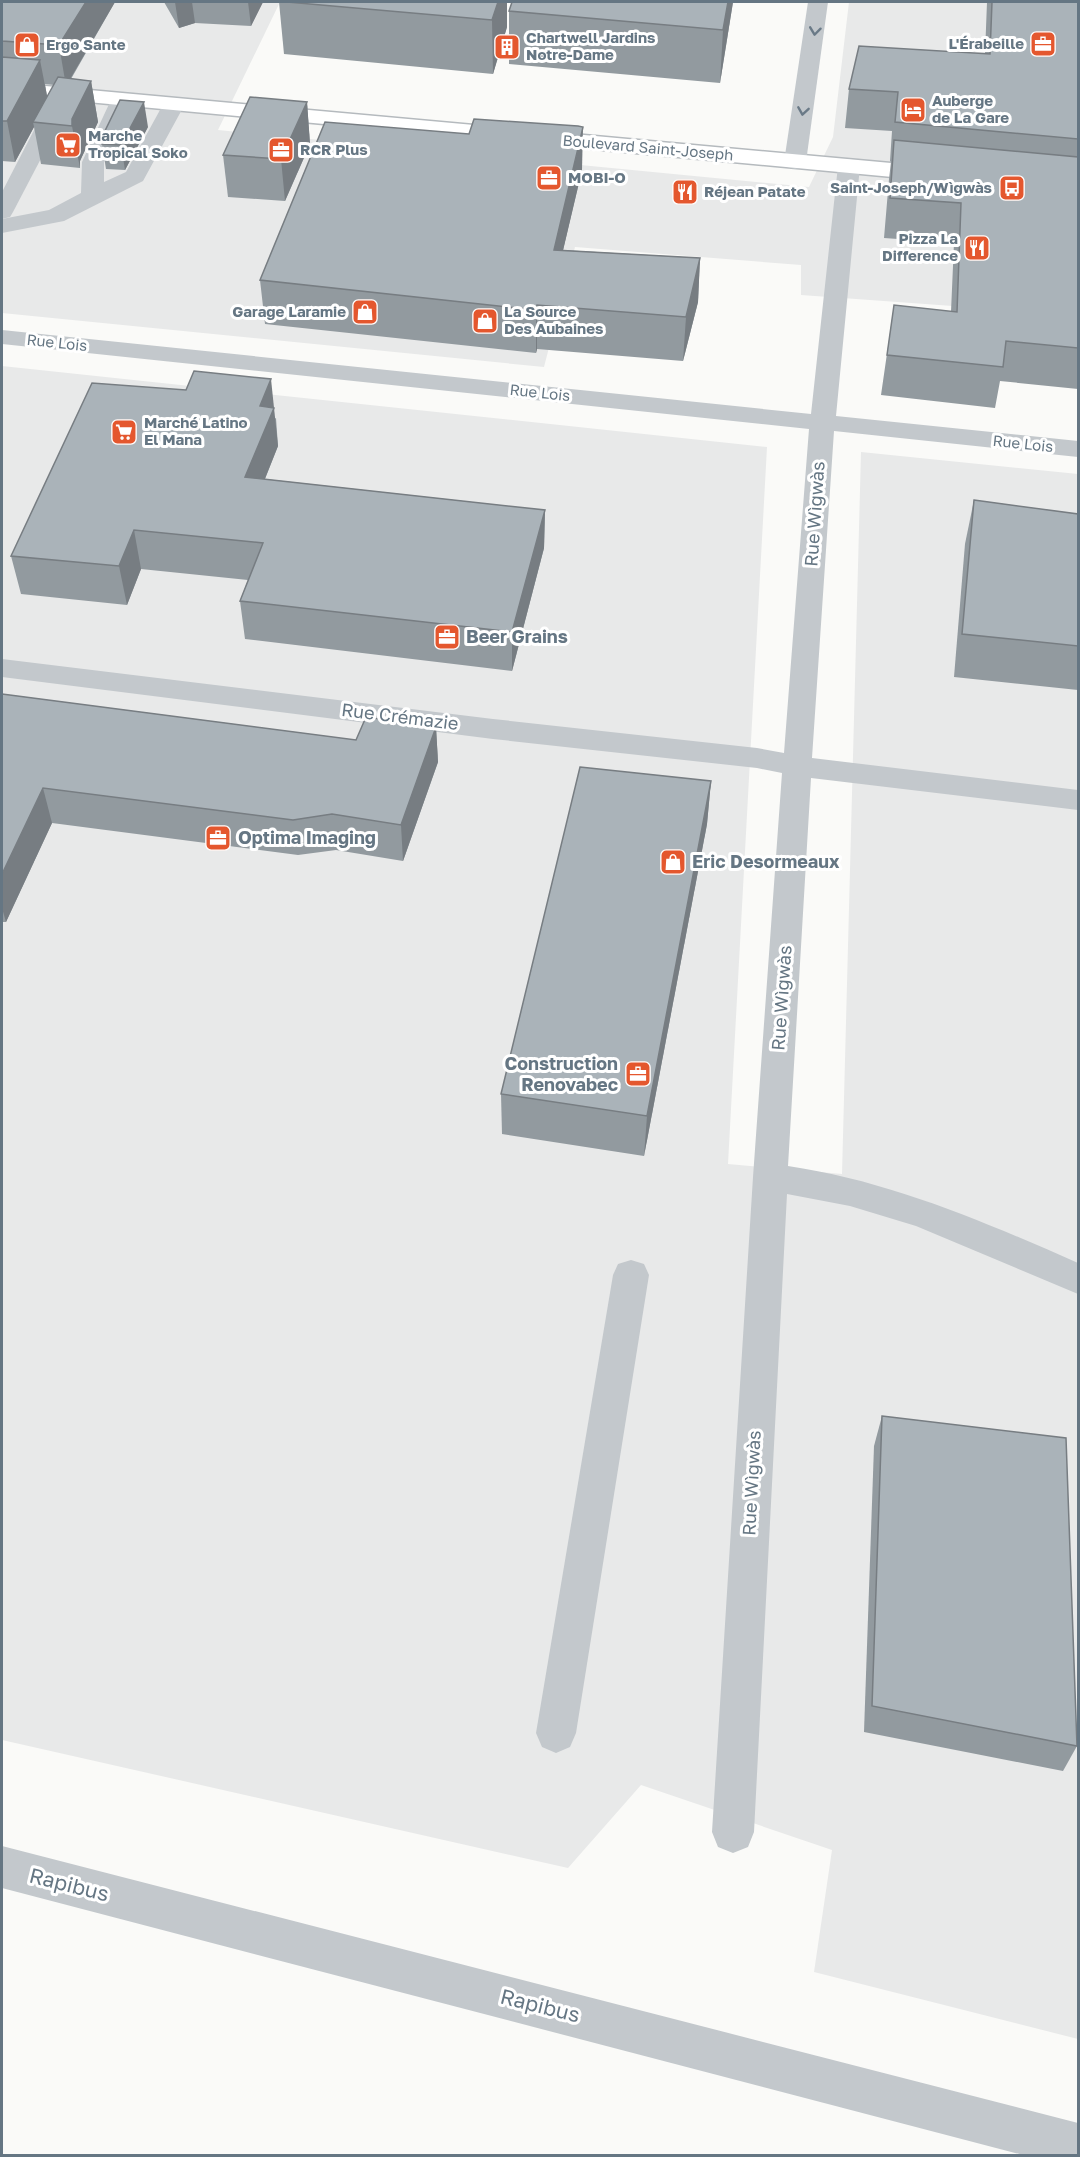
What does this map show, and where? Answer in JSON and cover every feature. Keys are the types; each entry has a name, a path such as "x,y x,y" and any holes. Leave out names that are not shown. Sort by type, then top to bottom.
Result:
{"main road":[{"name":"Boulevard Saint-Joseph","path":"2,88 961,177"}],"street":[{"path":"795,162 818,2"},
{"path":"2,212 65,94"},
{"path":"92,195 93,162 123,99"},
{"path":"2,226 56,216 92,195 135,176 174,104"},
{"name":"Rue Wìgwàs","path":"733,1832 770,1177 798,766 822,423 827,398 849,166"},
{"name":"Rue Lois","path":"2,337 1078,450"},
{"name":"Rue Crémazie","path":"2,668 493,729 758,758 798,766 1078,800"},
{"path":"770,1177 802,1180 872,1198 980,1235 1078,1279"},
{"path":"556,1733 631,1275"},
{"name":"Rapibus","path":"2,1867 1078,2146"}],"shaded area":[{"path":"2,2 280,2 218,130 809,187 833,137 849,2 1078,2 1078,315 801,295 801,265 575,247 544,367 2,313"},
{"path":"2,366 767,447 728,1164 842,1174 861,452 1078,474 1078,2039 814,1972 832,1850 641,1785 568,1868 2,1740"}],"building":[{"path":"2,2 86,2 59,45 2,41"},
{"path":"287,2 498,2 492,20"},
{"path":"512,2 728,2 723,30 509,11"},
{"path":"992,2 1078,2 1078,139 895,122 898,92 849,89 859,46 990,54"},
{"path":"2,57 40,60 7,121 2,121"},
{"path":"58,77 91,81 72,119 72,126 33,122"},
{"path":"250,97 307,102 281,159 223,155"},
{"path":"120,100 144,102 121,145 102,144 102,137"},
{"path":"474,119 583,127 554,250 700,258 686,317 537,305 536,310 260,280 325,122 469,134"},
{"path":"894,140 1078,157 1078,348 1006,341 1003,367 887,355 894,305 957,312 961,203 890,198"},
{"path":"194,371 271,379 260,406 274,408 245,477 545,510 512,632 240,601 263,543 134,530 119,566 11,556 92,383 186,390"},
{"path":"974,500 1078,514 1078,646 962,634"},
{"path":"2,694 356,740 366,717 436,727 401,825 332,814 293,820 43,788 2,874"},
{"path":"580,767 711,781 647,1116 501,1094"},
{"path":"882,1416 1066,1438 1077,1746 872,1706"}],"place":[{"name":"L'Érabeille","path":"1043,44"},
{"name":"Ergo Sante","path":"27,45"},
{"name":"Chartwell Jardins Notre-Dame","path":"507,47"},
{"name":"Auberge de La Gare","path":"913,110"},
{"name":"Marche Tropical Soko","path":"68,145"},
{"name":"RCR Plus","path":"281,150"},
{"name":"MOBI-O","path":"549,178"},
{"name":"Saint-Joseph/Wìgwàs","path":"1012,188"},
{"name":"Réjean Patate","path":"685,192"},
{"name":"Pizza La Difference","path":"977,248"},
{"name":"Garage Laramie","path":"365,312"},
{"name":"La Source Des Aubaines","path":"485,321"},
{"name":"Marché Latino El Mana","path":"124,432"},
{"name":"Beer Grains","path":"447,637"},
{"name":"Optima Imaging","path":"218,838"},
{"name":"Eric Desormeaux","path":"673,862"},
{"name":"Construction Renovabec","path":"638,1074"}]}
